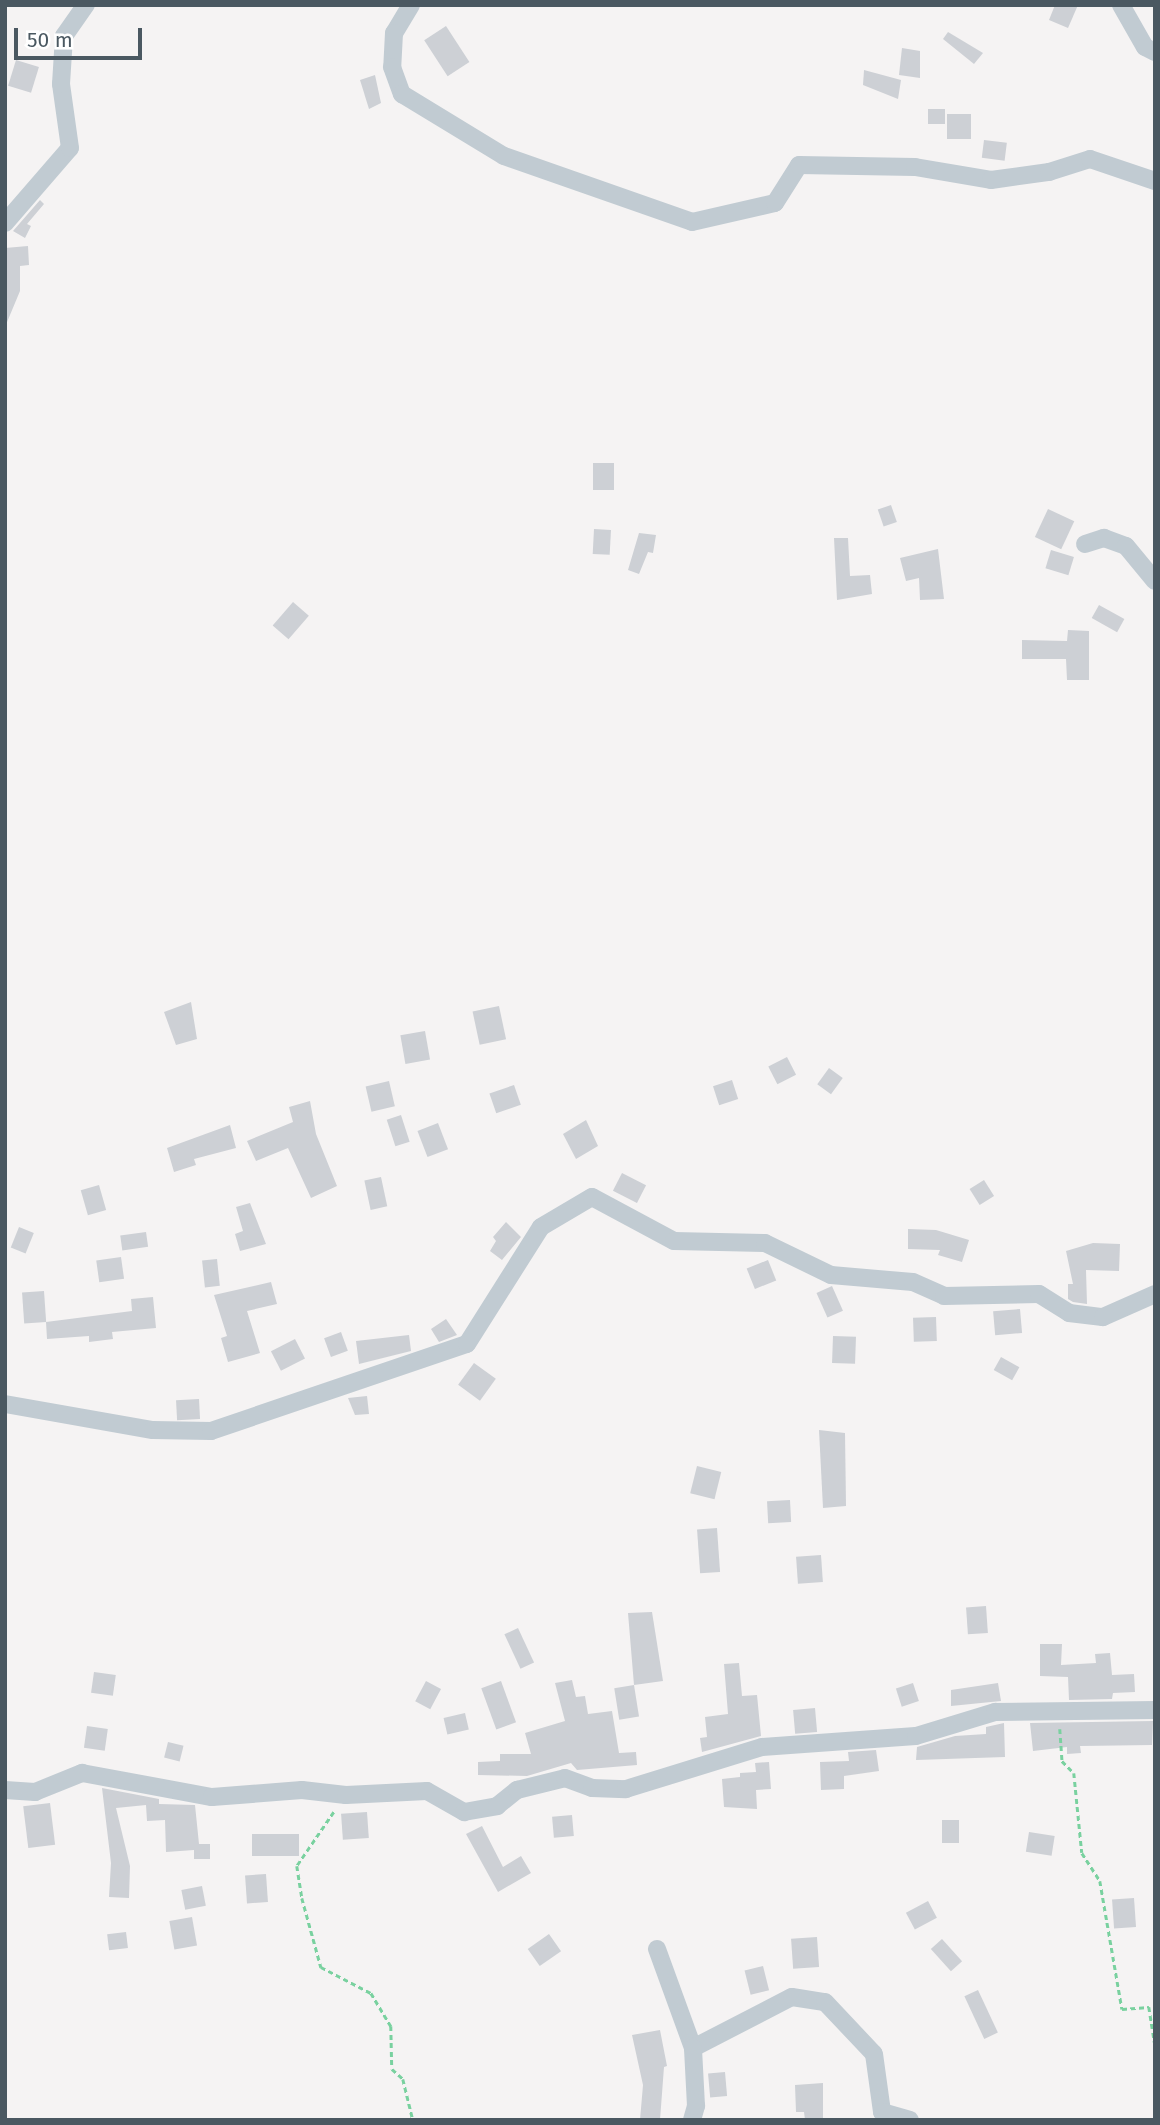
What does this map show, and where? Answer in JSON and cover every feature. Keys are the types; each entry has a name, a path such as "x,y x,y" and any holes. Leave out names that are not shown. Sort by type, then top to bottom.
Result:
{"street":[{"path":"5,223 70,148 61,85 64,36 86,5"},
{"path":"411,5 394,33 392,67 402,94 505,156 692,222 775,203 799,165 915,167 991,180 1049,172 1090,159 1155,181"},
{"path":"1121,5 1145,47 1155,52"},
{"path":"1085,544 1104,538 1126,546 1155,582"},
{"path":"5,1404 153,1430 211,1431 467,1344 541,1227 592,1197 674,1241 765,1243 831,1275 914,1282 944,1296 1039,1294 1069,1313 1104,1317 1155,1294"},
{"path":"5,1790 35,1792 82,1773 212,1797 302,1790 346,1795 427,1791 464,1812 497,1806 517,1790 565,1778 592,1788 626,1790 762,1747 916,1736 995,1712 1155,1710"},
{"path":"657,1949 693,2048 696,2106 692,2120"},
{"path":"693,2048 792,1997 825,2002 874,2054 882,2112 910,2120"}],"path":[{"path":"1059,1712 1062,1761 1074,1773 1082,1853 1100,1881 1122,2010 1149,2007 1155,2043"},
{"path":"346,1795 297,1866 302,1898 321,1967 371,1993 391,2026 392,2069 403,2079 413,2120"}],"building":[{"path":"1055,5 1078,5 1068,28 1049,20"},
{"path":"446,26 469,62 448,76 424,40"},
{"path":"948,32 983,53 974,64 943,39"},
{"path":"902,48 920,51 920,78 899,75"},
{"path":"16,60 39,67 31,93 8,86"},
{"path":"864,70 901,80 898,99 863,85"},
{"path":"375,75 381,103 369,109 360,80"},
{"path":"928,109 945,109 945,124 928,124"},
{"path":"947,114 971,114 971,139 947,139"},
{"path":"984,140 1007,143 1005,161 982,158"},
{"path":"40,200 44,204 27,224 31,226 25,238 13,231"},
{"path":"28,246 29,265 20,266 20,291 5,327 5,248"},
{"path":"593,463 614,463 614,490 593,490"},
{"path":"891,505 897,522 884,527 878,510"},
{"path":"1048,509 1074,521 1061,549 1035,537"},
{"path":"594,529 611,530 610,555 593,554"},
{"path":"639,533 656,535 653,553 648,552 639,574 628,570"},
{"path":"834,538 848,538 850,576 870,575 872,594 837,600"},
{"path":"938,549 944,599 920,600 919,578 906,581 900,558"},
{"path":"1051,550 1074,557 1068,575 1045,568"},
{"path":"293,602 309,616 289,639 273,625"},
{"path":"1099,605 1124,619 1117,632 1092,618"},
{"path":"1068,630 1089,631 1089,680 1067,680 1066,659 1022,659 1022,640 1067,641"},
{"path":"191,1002 197,1039 176,1045 164,1012"},
{"path":"499,1006 506,1039 480,1045 473,1012"},
{"path":"425,1031 430,1060 405,1064 400,1035"},
{"path":"787,1057 796,1075 777,1084 768,1067"},
{"path":"829,1068 843,1078 831,1094 817,1084"},
{"path":"732,1080 738,1099 719,1105 713,1086"},
{"path":"389,1081 395,1106 371,1112 366,1086"},
{"path":"514,1085 521,1105 496,1113 489,1093"},
{"path":"310,1101 316,1134 337,1186 311,1198 288,1148 256,1161 247,1141 293,1122 289,1107"},
{"path":"401,1115 410,1142 395,1146 387,1120"},
{"path":"586,1120 598,1146 576,1159 563,1134"},
{"path":"438,1123 448,1149 427,1157 417,1131"},
{"path":"230,1125 236,1148 194,1159 196,1165 174,1172 167,1148"},
{"path":"622,1173 646,1185 637,1203 613,1191"},
{"path":"381,1177 387,1206 371,1210 364,1181"},
{"path":"984,1180 994,1196 980,1205 970,1189"},
{"path":"99,1185 106,1210 88,1215 81,1190"},
{"path":"250,1203 266,1244 240,1251 235,1234 243,1231 236,1207"},
{"path":"506,1222 521,1237 502,1260 490,1251 496,1241 493,1237"},
{"path":"19,1227 34,1233 26,1253 11,1247"},
{"path":"908,1229 936,1230 969,1240 962,1262 938,1255 940,1250 908,1249"},
{"path":"146,1232 148,1247 122,1250 120,1236"},
{"path":"1093,1243 1120,1244 1119,1271 1086,1270 1087,1304 1073,1302 1068,1299 1068,1284 1073,1284 1066,1251"},
{"path":"121,1257 124,1279 99,1282 96,1260"},
{"path":"217,1259 220,1286 205,1287 202,1261"},
{"path":"768,1260 776,1280 755,1289 747,1269"},
{"path":"271,1282 277,1304 247,1311 260,1353 228,1362 221,1338 227,1336 214,1295"},
{"path":"832,1286 843,1311 827,1318 816,1293"},
{"path":"44,1291 46,1322 24,1323 22,1293"},
{"path":"153,1297 156,1328 112,1332 113,1339 89,1342 89,1336 47,1339 46,1322 132,1311 131,1299"},
{"path":"1020,1309 1022,1333 995,1335 993,1311"},
{"path":"936,1317 937,1341 914,1342 913,1318"},
{"path":"446,1319 457,1335 439,1342 431,1329"},
{"path":"341,1332 348,1351 331,1357 324,1338"},
{"path":"409,1335 411,1351 359,1364 356,1341"},
{"path":"833,1336 856,1337 855,1364 832,1363"},
{"path":"295,1339 305,1359 281,1371 271,1351"},
{"path":"1001,1357 1019,1367 1012,1380 994,1370"},
{"path":"474,1363 496,1379 480,1401 458,1385"},
{"path":"367,1396 369,1414 355,1415 348,1398"},
{"path":"199,1399 200,1419 177,1420 176,1400"},
{"path":"819,1430 845,1433 846,1506 823,1508"},
{"path":"697,1466 721,1472 714,1499 690,1493"},
{"path":"790,1500 791,1522 768,1523 767,1501"},
{"path":"717,1528 720,1572 700,1573 697,1529"},
{"path":"821,1555 823,1582 798,1584 796,1557"},
{"path":"986,1606 988,1633 968,1634 966,1607"},
{"path":"652,1612 663,1681 634,1685 628,1613"},
{"path":"518,1628 534,1662 520,1669 504,1634"},
{"path":"1040,1644 1062,1644 1061,1665 1096,1663 1095,1654 1110,1653 1112,1675 1134,1674 1135,1692 1113,1693 1112,1699 1069,1700 1068,1677 1040,1676"},
{"path":"739,1663 742,1696 757,1695 761,1736 702,1752 700,1738 707,1737 705,1717 728,1714 724,1664"},
{"path":"94,1672 116,1675 113,1696 91,1693"},
{"path":"572,1680 576,1697 585,1696 588,1714 612,1711 619,1753 636,1752 637,1765 577,1770 571,1763 527,1776 478,1775 478,1762 500,1761 500,1754 531,1754 525,1733 565,1721 555,1683"},
{"path":"426,1681 441,1689 430,1709 415,1701"},
{"path":"501,1681 516,1722 496,1730 481,1688"},
{"path":"913,1683 919,1701 902,1707 896,1689"},
{"path":"998,1683 1001,1701 951,1706 951,1690"},
{"path":"634,1685 639,1717 619,1720 614,1688"},
{"path":"815,1708 817,1732 795,1734 793,1710"},
{"path":"465,1713 469,1730 447,1735 444,1718"},
{"path":"1153,1721 1152,1745 1080,1746 1081,1753 1067,1754 1067,1747 1033,1751 1030,1723"},
{"path":"1004,1723 1005,1757 916,1760 917,1747 955,1736 986,1734 986,1727"},
{"path":"87,1726 108,1729 105,1751 84,1748"},
{"path":"168,1742 184,1746 180,1761 164,1758"},
{"path":"876,1750 879,1771 844,1776 844,1789 821,1790 820,1762 849,1761 848,1752"},
{"path":"769,1762 771,1789 756,1790 757,1809 724,1807 722,1779 740,1777 740,1773 756,1772 755,1763"},
{"path":"102,1788 159,1799 159,1804 195,1805 199,1844 210,1844 210,1859 194,1859 194,1850 166,1852 165,1820 147,1821 146,1805 116,1808 130,1866 129,1898 109,1897 111,1863"},
{"path":"50,1803 55,1845 28,1848 23,1806"},
{"path":"367,1812 369,1838 343,1840 341,1814"},
{"path":"572,1815 574,1836 554,1838 552,1817"},
{"path":"942,1820 959,1820 959,1843 942,1843"},
{"path":"482,1826 503,1867 521,1856 531,1873 498,1892 466,1834"},
{"path":"1029,1832 1055,1836 1052,1856 1026,1852"},
{"path":"252,1834 299,1834 299,1856 252,1856"},
{"path":"266,1874 268,1902 247,1903 245,1875"},
{"path":"202,1886 206,1906 185,1910 181,1890"},
{"path":"1134,1898 1136,1927 1114,1928 1112,1900"},
{"path":"928,1901 937,1918 915,1930 906,1913"},
{"path":"192,1917 197,1946 174,1950 169,1921"},
{"path":"126,1932 128,1948 109,1950 107,1934"},
{"path":"549,1934 561,1951 540,1966 528,1949"},
{"path":"817,1937 819,1967 793,1969 791,1939"},
{"path":"942,1939 962,1961 951,1971 931,1949"},
{"path":"763,1966 769,1990 751,1995 745,1971"},
{"path":"978,1990 998,2033 984,2039 964,1996"},
{"path":"660,2030 667,2066 664,2067 660,2120 640,2120 643,2085 632,2035"},
{"path":"725,2072 727,2096 710,2097 708,2073"},
{"path":"823,2083 823,2120 805,2120 804,2112 796,2112 795,2085"}]}
